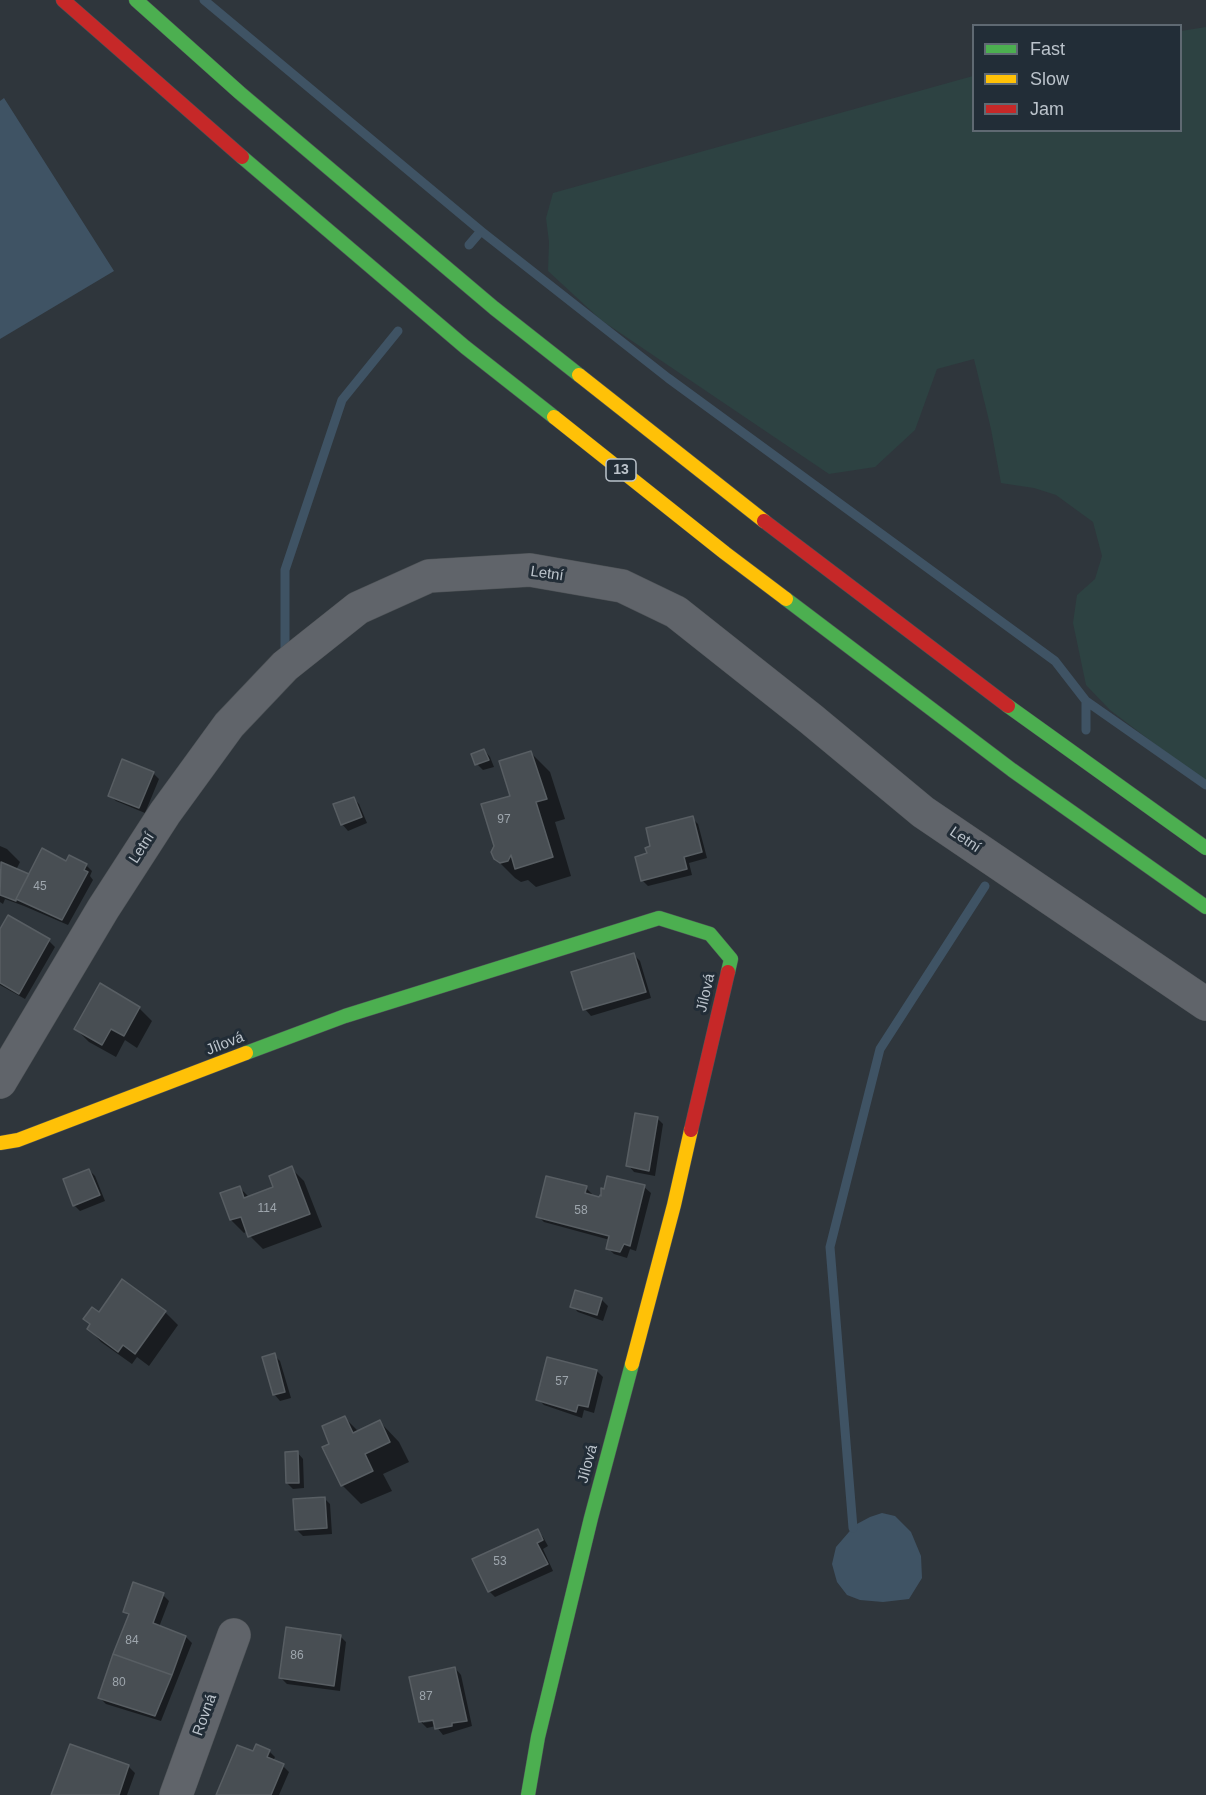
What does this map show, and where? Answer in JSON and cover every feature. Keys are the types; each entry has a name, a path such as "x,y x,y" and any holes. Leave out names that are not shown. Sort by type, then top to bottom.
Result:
{"main road":[{"name":"13","path":"63,0 207,128 465,347 650,494 1012,770 1206,907"},
{"path":"136,0 240,93 495,308 756,515 1037,728 1206,848"},
{"name":"Jílová","path":"0,1143 18,1140 345,1016 659,918 710,934 731,959 674,1205 591,1518 538,1737 528,1795"}],"street":[{"name":"Letní","path":"0,1082 103,909 165,813 229,725 285,666 358,608 429,576 530,570 622,586 676,612 923,812 1206,1004"},
{"name":"Rovná","path":"176,1795 234,1635"}],"green space":[{"path":"1206,27 1206,783 1110,710 1086,685 1073,623 1077,595 1095,579 1102,556 1093,522 1056,495 1034,488 1001,483 974,359 937,369 915,430 875,467 829,474 601,320 548,271 549,242 546,218 553,193 972,76 972,132 1182,132 1182,31"}],"water":[{"path":"4,98 114,271 0,339 0,101"},
{"path":"882,1513 895,1516 911,1532 921,1556 922,1578 909,1599 883,1602 860,1600 847,1595 837,1582 832,1564 836,1547 855,1525"}],"building":[{"path":"484,749 489,760 475,765 471,754"},
{"path":"531,751 547,799 536,802 553,857 515,869 511,855 508,861 500,863 494,859 491,852 494,846 481,804 510,796 499,761"},
{"path":"122,759 154,772 139,808 108,796"},
{"path":"354,797 362,817 341,825 333,804"},
{"path":"693,816 702,852 684,857 687,869 641,881 635,857 647,853 645,848 650,846 646,828"},
{"path":"42,848 66,861 69,855 87,864 84,870 88,872 62,920 16,899"},
{"path":"1,862 29,874 16,901 0,895"},
{"path":"8,915 50,939 19,994 0,983 0,929"},
{"path":"634,953 646,992 583,1010 571,972"},
{"path":"100,983 140,1007 124,1036 111,1029 102,1045 74,1029"},
{"path":"635,1113 658,1117 649,1171 626,1166"},
{"path":"292,1166 310,1214 248,1237 241,1217 230,1220 220,1193 240,1186 244,1198 273,1187 269,1176"},
{"path":"89,1169 100,1195 73,1206 63,1179"},
{"path":"546,1176 587,1186 585,1193 599,1197 601,1188 604,1189 607,1176 645,1185 630,1246 624,1244 620,1252 606,1249 609,1236 536,1217"},
{"path":"122,1279 166,1311 135,1354 123,1345 118,1352 87,1329 90,1324 83,1319 92,1307 99,1312"},
{"path":"575,1290 602,1298 597,1315 570,1307"},
{"path":"275,1353 285,1392 273,1395 262,1357"},
{"path":"547,1357 597,1370 588,1407 578,1405 576,1412 536,1400"},
{"path":"345,1416 353,1433 380,1420 390,1442 365,1454 373,1471 341,1486 322,1447 329,1444 322,1426"},
{"path":"298,1451 299,1483 286,1483 285,1452"},
{"path":"325,1497 327,1528 295,1530 293,1499"},
{"path":"538,1529 543,1540 537,1543 548,1564 488,1592 472,1559"},
{"path":"133,1582 164,1593 153,1623 186,1636 172,1675 113,1654 129,1614 123,1612"},
{"path":"286,1627 341,1635 334,1686 279,1678"},
{"path":"113,1654 172,1675 155,1716 98,1698"},
{"path":"455,1667 467,1721 435,1729 433,1720 419,1722 409,1677"},
{"path":"70,1744 129,1765 119,1795 51,1795"},
{"path":"256,1744 270,1750 267,1757 284,1764 271,1795 216,1795 237,1745 253,1751"}],"waterway":[{"path":"204,0 481,231 668,378 1055,661 1086,701 1206,785"},
{"path":"469,245 481,231"},
{"path":"285,657 285,570 342,400 398,331"},
{"path":"1086,701 1086,730"},
{"path":"853,1528 830,1247 880,1049 985,886"}],"traffic: fast":[{"path":"136,0 240,93 494,308 579,375"},
{"path":"242,157 465,347 554,417"},
{"path":"786,599 1012,770 1206,907"},
{"path":"1008,706 1206,848"},
{"path":"246,1053 345,1016 659,918 710,934 731,959 728,972"},
{"path":"528,1795 538,1737 591,1518 632,1364"}],"traffic: slow":[{"path":"579,375 764,521"},
{"path":"554,417 786,599"},
{"path":"0,1143 18,1140 246,1053"},
{"path":"632,1364 674,1205 691,1130"}],"traffic: jam":[{"path":"63,0 242,157"},
{"path":"764,521 1008,706"},
{"path":"691,1130 728,972"}]}
